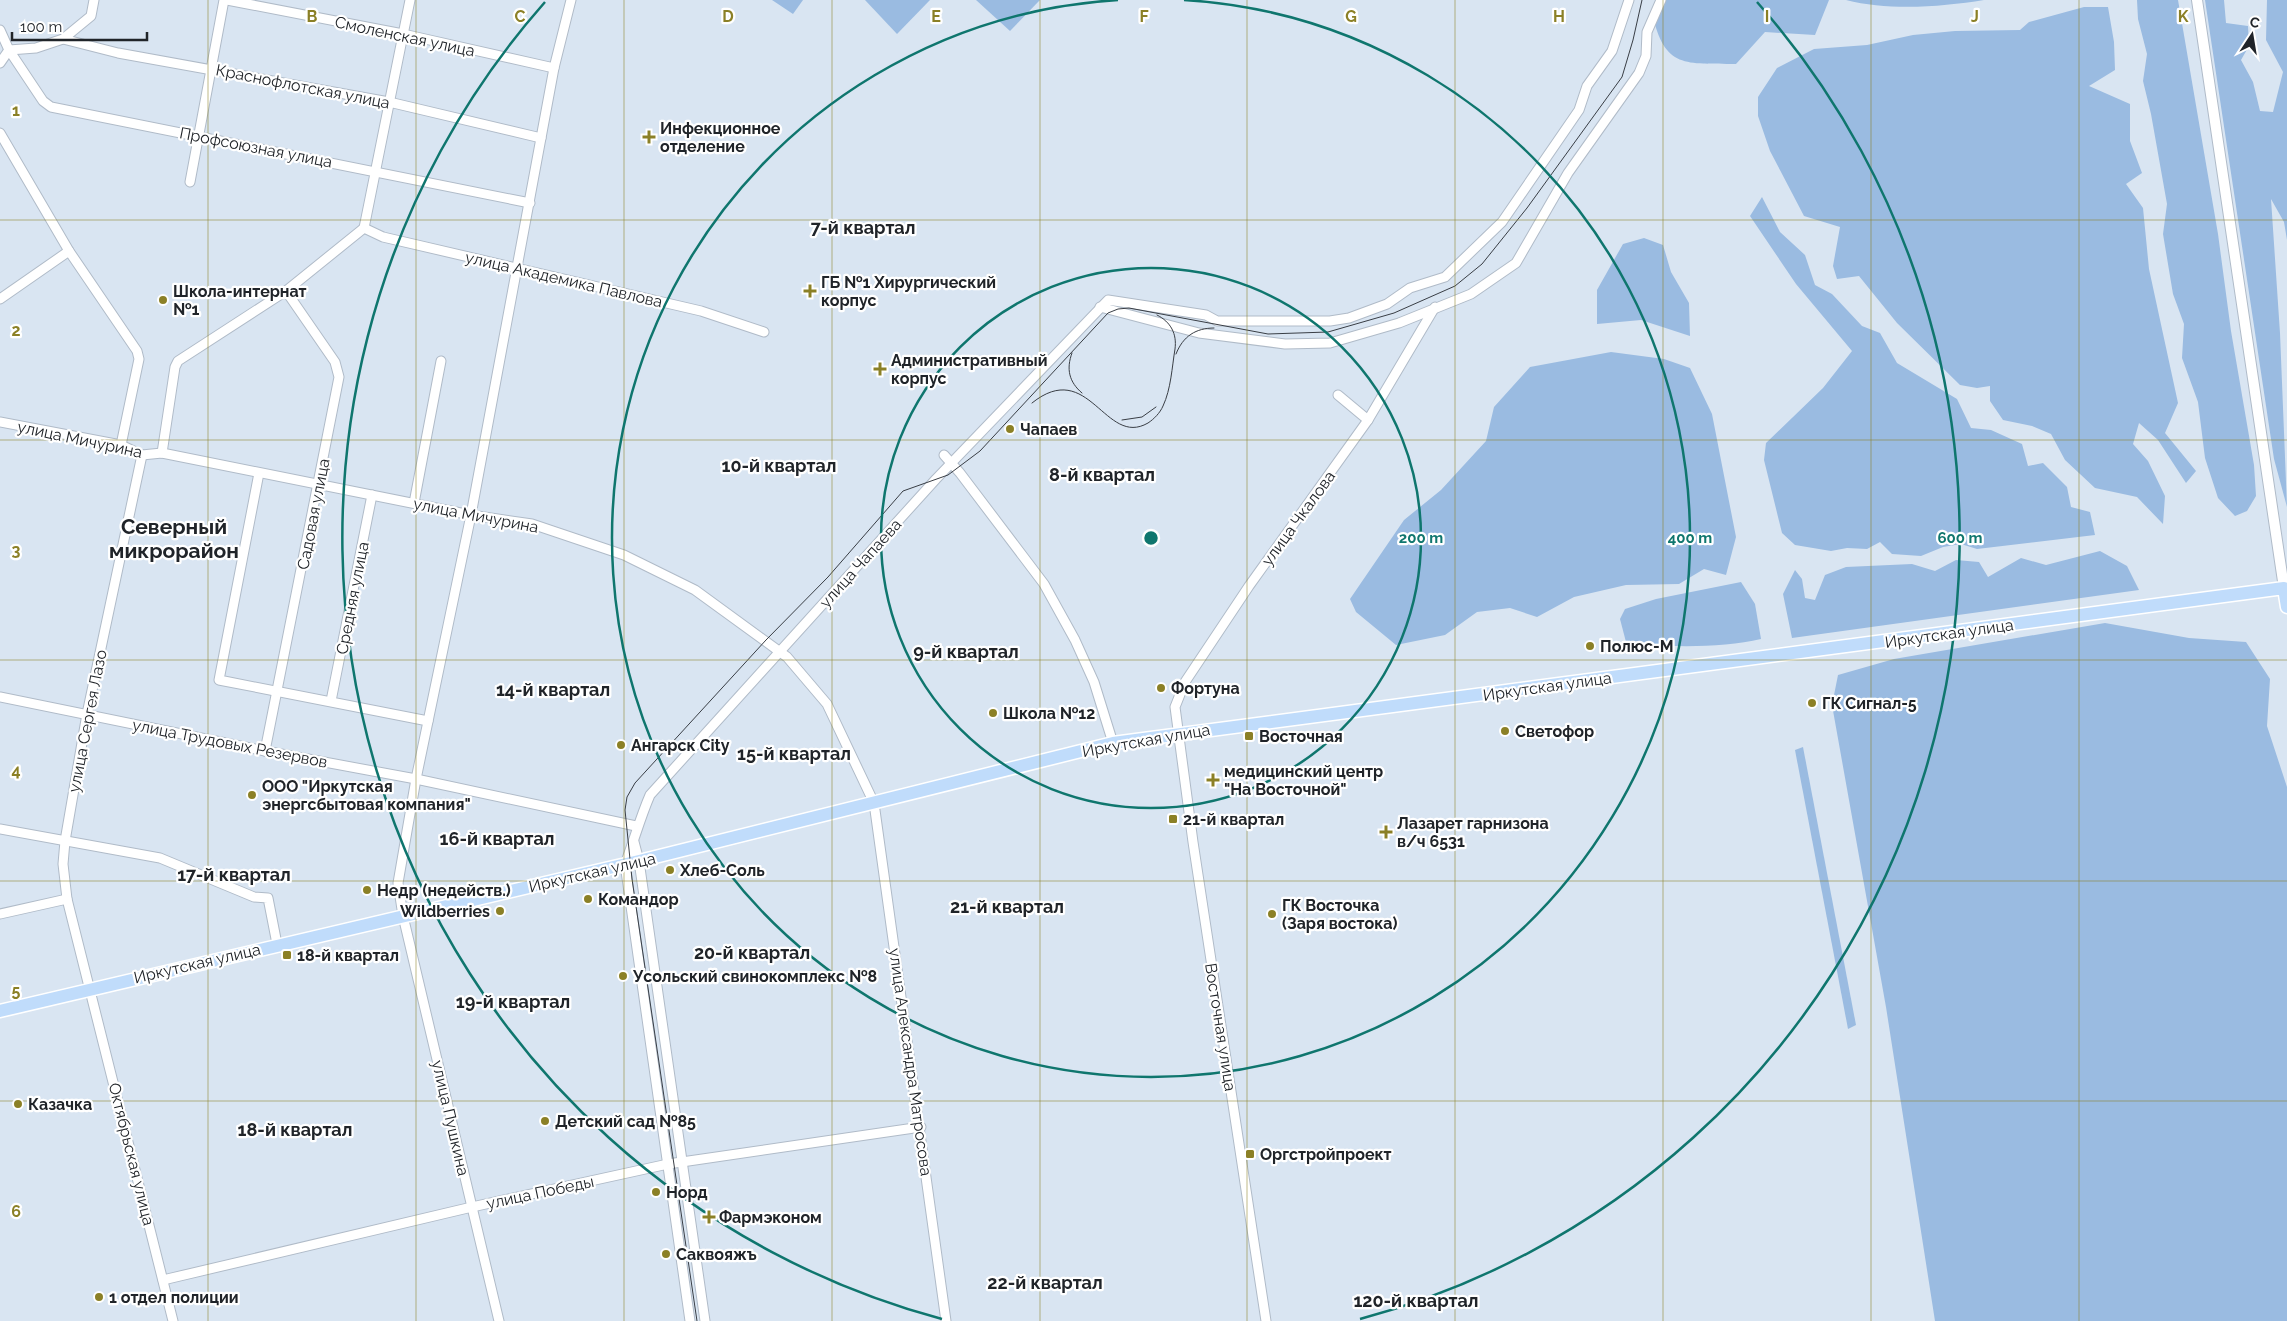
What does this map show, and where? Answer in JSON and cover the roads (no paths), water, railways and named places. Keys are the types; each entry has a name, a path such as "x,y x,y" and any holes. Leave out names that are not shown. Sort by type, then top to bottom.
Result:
{"main road":[{"path":"2284,588 2287,607"},
{"name":"Иркутская улица","path":"0,1011 277,944 639,861 1113,742 2284,588"}],"street":[{"path":"0,63 8,50 36,48 63,40 91,16 94,0"},
{"path":"190,182 197,135 225,0"},
{"name":"Смоленская улица","path":"225,0 403,34 554,68"},
{"path":"162,453 175,367 178,362 286,291 364,228 410,0"},
{"name":"улица Пушкина","path":"499,1321 403,916 398,883 416,779 471,515 554,68 570,0"},
{"name":"улица Чапаева","path":"634,841 636,826 650,795 952,463 1108,300 1206,315 1217,321 1330,321 1349,318 1387,304 1410,288 1444,277 1502,222 1579,110 1587,86 1612,51 1629,0"},
{"path":"1100,307 1199,333 1285,344 1330,343 1399,322 1471,294 1516,263 1568,173 1639,73 1646,56 1646,32 1662,0"},
{"path":"2197,0 2284,588"},
{"name":"Профсоюзная улица","path":"0,30 8,50 43,101 51,107 530,203"},
{"name":"Краснофлотская улица","path":"63,40 118,53 389,102 541,138"},
{"path":"0,133 69,251 137,350 139,359 120,445"},
{"name":"улица Академика Павлова","path":"364,228 383,237 701,311 764,332"},
{"path":"0,298 69,251"},
{"name":"Садовая улица","path":"265,751 339,377 335,362 286,291"},
{"name":"улица Чкалова","path":"1179,732 1175,707 1185,682 1250,586 1368,420 1435,307"},
{"path":"414,503 441,361"},
{"path":"1338,395 1368,420"},
{"name":"улица Мичурина","path":"0,422 120,445 142,455 162,453 471,515 532,524 624,555 695,590 787,657 827,704 874,802"},
{"name":"улица Сергея Лазо","path":"90,988 67,899 63,864 64,841 88,714 142,455"},
{"path":"944,455 1044,584 1075,640 1094,682 1113,742"},
{"path":"259,473 219,680 278,690 428,721"},
{"name":"Средняя улица","path":"331,701 372,495"},
{"name":"улица Трудовых Резервов","path":"0,697 265,751 416,779 636,826"},
{"name":"Восточная улица","path":"1179,732 1193,842 1266,1321"},
{"name":"улица Александра Матросова","path":"874,802 921,1126 946,1321"},
{"path":"0,829 160,858 254,897 268,898 277,944"},
{"path":"634,841 639,861 680,1162 705,1321"},
{"path":"634,841 625,864 690,1321"},
{"path":"0,914 67,899"},
{"name":"Октябрьская улица","path":"90,988 173,1321"},
{"name":"улица Победы","path":"163,1280 472,1207 668,1164 921,1126"}],"tram line":[{"path":"697,1321 632,879 625,810 627,797 635,783 766,640 828,577 903,491 948,475 980,451 1108,313 1118,309 1129,308 1268,334 1328,332 1394,313 1455,286 1482,264 1527,208 1622,77 1642,0"},
{"path":"1032,403 1052,392 1068,390 1082,396 1120,424 1133,427 1148,423 1159,413 1166,399 1175,349 1175,338 1172,329 1166,321 1157,315"},
{"path":"1176,354 1182,342 1191,334 1207,328 1214,328"},
{"path":"1072,353 1069,364 1070,375 1074,384 1082,393"},
{"path":"1122,420 1142,417 1156,407"}],"place":[{"name":"Инфекционное отделение","path":"649,137"},
{"name":"ГБ №1 Хирургический корпус","path":"810,291"},
{"name":"Школа-интернат №1","path":"163,300"},
{"name":"Административный корпус","path":"880,369"},
{"name":"Чапаев","path":"1010,429"},
{"name":"Полюс-М","path":"1590,646"},
{"name":"Фортуна","path":"1161,688"},
{"name":"ГК Сигнал-5","path":"1812,703"},
{"name":"Школа №12","path":"993,713"},
{"name":"Светофор","path":"1505,731"},
{"name":"Восточная","path":"1249,736"},
{"name":"Ангарск City","path":"621,745"},
{"name":"медицинский центр \"На Восточной\"","path":"1213,780"},
{"name":"ООО \"Иркутская энергсбытовая компания\"","path":"252,795"},
{"name":"21-й квартал","path":"1173,819"},
{"name":"Лазарет гарнизона в/ч 6531","path":"1386,832"},
{"name":"Хлеб-Соль","path":"670,870"},
{"name":"Недр (недейств.)","path":"367,890"},
{"name":"Командор","path":"588,899"},
{"name":"Wildberries","path":"500,911"},
{"name":"ГК Восточка (Заря востока)","path":"1272,914"},
{"name":"18-й квартал","path":"287,955"},
{"name":"Усольский свинокомплекс №8","path":"623,976"},
{"name":"Казачка","path":"18,1104"},
{"name":"Детский сад №85","path":"545,1121"},
{"name":"Оргстройпроект","path":"1250,1154"},
{"name":"Норд","path":"656,1192"},
{"name":"Фармэконом","path":"709,1217"},
{"name":"Саквояжъ","path":"666,1254"},
{"name":"1 отдел полиции","path":"99,1297"}],"district":[{"name":"7-й квартал","path":"863,228"},
{"name":"10-й квартал","path":"779,466"},
{"name":"8-й квартал","path":"1102,475"},
{"name":"Северный микрорайон","path":"174,539"},
{"name":"9-й квартал","path":"966,652"},
{"name":"14-й квартал","path":"553,690"},
{"name":"15-й квартал","path":"794,754"},
{"name":"16-й квартал","path":"497,839"},
{"name":"17-й квартал","path":"234,875"},
{"name":"21-й квартал","path":"1007,907"},
{"name":"20-й квартал","path":"752,953"},
{"name":"19-й квартал","path":"513,1002"},
{"name":"18-й квартал","path":"295,1130"},
{"name":"22-й квартал","path":"1045,1283"},
{"name":"120-й квартал","path":"1416,1301"}]}
